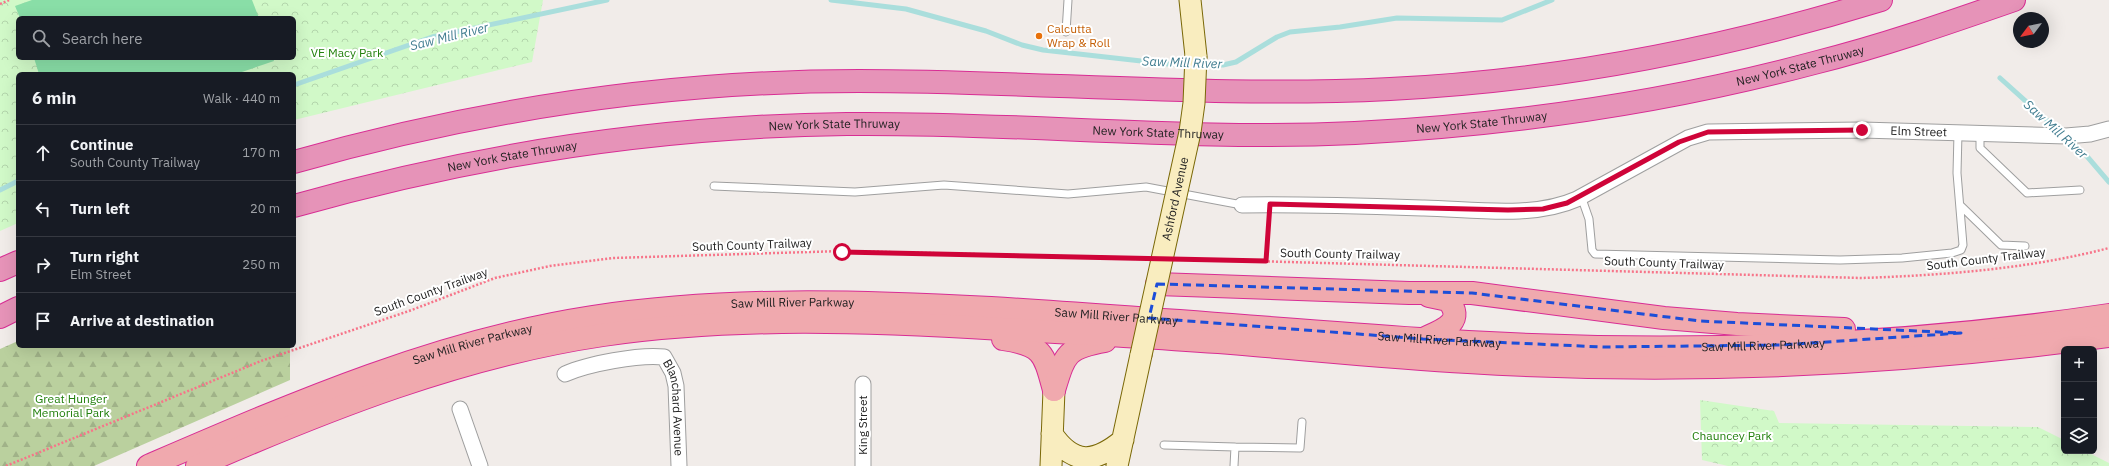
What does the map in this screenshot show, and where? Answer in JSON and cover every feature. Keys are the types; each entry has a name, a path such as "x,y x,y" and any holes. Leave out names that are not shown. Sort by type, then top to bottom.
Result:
{"highway":[{"path":"296,161 382,139 499,114 618,97 738,85 858,81 1274,92 1393,89 1452,84 1570,70 1675,52 1798,24 1881,0"},
{"name":"New York State Thruway","path":"296,205 381,183 490,159 610,140 728,128 817,124 907,124 1290,135 1407,130 1526,119 1642,102 1759,77 1876,46 2014,0"},
{"path":"0,270 16,263"},
{"path":"1167,285 1480,294 1629,314 1722,323 1961,333"},
{"path":"1410,293 1448,300 1454,309 1455,314 1451,324 1423,339"},
{"name":"Saw Mill River Parkway","path":"148,466 311,397 421,357 478,340 535,327 592,317 710,304 770,301 866,302 1126,316 1423,339 1541,345 1662,347 1842,342 1961,333 2109,315"},
{"path":"0,317 16,309"},
{"name":"Saw Mill River Parkway","path":"197,466 375,393 429,375 543,345 639,331 720,323 815,320 896,323 1128,336 1469,362 1654,366 1766,365 1885,359 2004,349 2109,336"},
{"path":"896,323 1029,345 1036,348 1045,360 1054,390"},
{"path":"1054,390 1064,359 1074,350 1087,344 1128,336"}],"main road":[{"name":"Ashford Avenue","path":"1117,466 1140,355 1167,285 1194,103 1196,56 1190,0"},
{"path":"1051,466 1054,390"},
{"path":"1052,434 1068,453 1080,459 1087,460 1101,456 1123,440"}],"street":[{"name":"Elm Street","path":"1242,205 1270,204 1527,210 1558,206 1581,196 1684,140 1708,132 1862,130 2075,136 2103,131"},
{"name":"Blanchard Avenue","path":"565,374 579,368 613,361 664,357 673,374 676,386 678,466"},
{"name":"King Street","path":"863,384 863,466"},
{"path":"460,409 480,466"}],"lane":[{"path":"1066,32 1068,0"},
{"path":"1581,196 1589,219 1592,250 1595,254 1840,260 1902,258 1956,252 1963,245 1961,206 1957,173 1958,133"},
{"path":"1980,133 1980,148 2027,193 2080,190"},
{"path":"714,186 855,192 944,185 1068,194 1146,187 1242,205"},
{"path":"1961,206 2001,245 2025,246"},
{"path":"1164,445 1300,448 1302,422"},
{"path":"1234,466 1235,447"}],"path":[{"path":"0,4 9,0"},
{"path":"1266,261 1270,204"},
{"name":"South County Trailway","path":"1172,259 1862,278 1917,276 2019,267 2107,248"},
{"name":"South County Trailway","path":"6,466 262,361 409,311 495,278 550,266 613,258 842,252 1149,259"}],"highlighted area":[{"path":"1157,284 1472,293 1700,321 1961,333 1781,345 1603,347 1423,339 1149,318"}],"green space":[{"name":"VE Macy Park","path":"0,0 543,0 532,62 296,120 296,72 16,72 16,224 0,231"},
{"path":"32,0 252,0 258,16 19,16 15,6"},
{"path":"35,60 274,61 242,72 38,72"},
{"name":"Great Hunger Memorial Park","path":"16,342 16,348 290,348 290,380 94,466 0,466 0,349"},
{"name":"Chauncey Park","path":"1700,400 1774,411 1779,423 2038,427 2061,438 2061,454 2091,454 2109,463 2109,466 1728,466 1702,460"}],"waterway":[{"name":"Saw Mill River","path":"296,84 432,37 607,0"},
{"name":"Saw Mill River","path":"831,0 906,9 986,31 1022,45 1043,50 1168,64 1190,64"},
{"name":"Saw Mill River","path":"1200,64 1223,65 1236,62 1277,37 1290,32 1340,27 1397,18 1502,20 1552,0"},
{"name":"Saw Mill River","path":"2000,78 2060,132"},
{"name":"Saw Mill River","path":"2067,139 2085,154 2109,182"},
{"name":"Saw Mill River","path":"0,190 16,182"}],"place":[{"name":"Calcutta Wrap & Roll","path":"1039,36"}],"route":[{"path":"842,252 1266,261 1270,204 1508,210 1543,209 1558,206 1577,199 1679,142 1708,132 1724,130 1862,130"}]}
